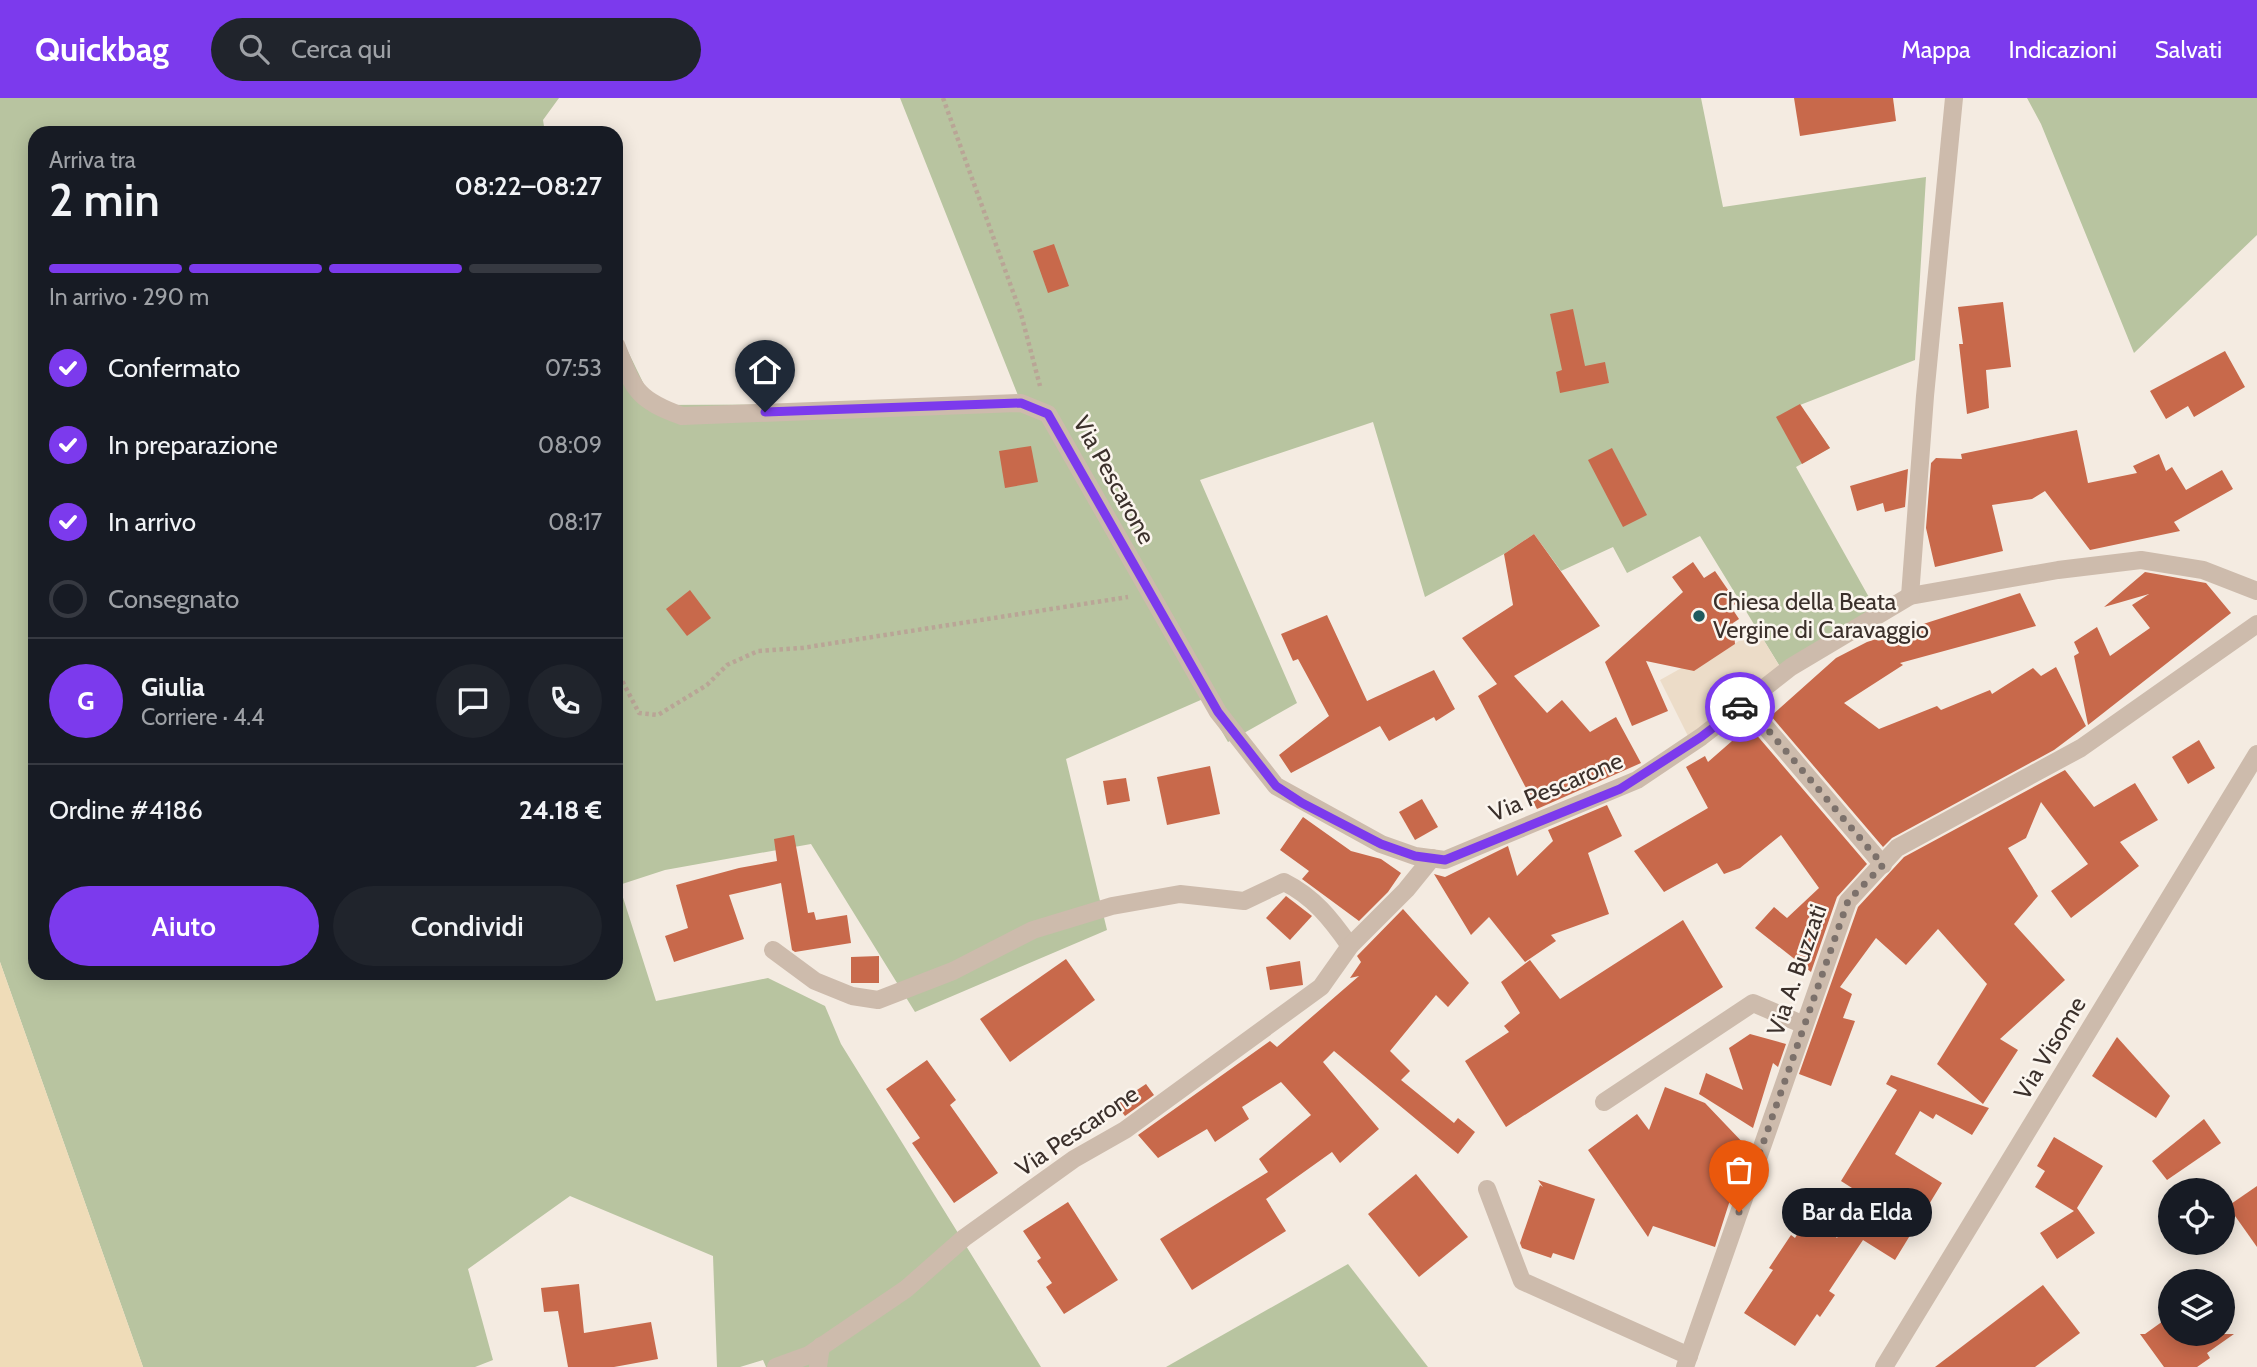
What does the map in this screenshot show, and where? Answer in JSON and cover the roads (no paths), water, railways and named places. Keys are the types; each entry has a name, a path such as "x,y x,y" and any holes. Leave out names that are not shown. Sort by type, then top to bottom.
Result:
{"street":[{"path":"1954,98 1924,396 1910,596 2058,570 2141,560 2203,570 2257,591"},
{"name":"Via Pescarone","path":"623,362 634,389 653,405 682,416 1021,403 1048,414 1218,712 1276,786 1302,803 1381,844 1432,858 1445,860 1620,789 1726,718 1791,667 1910,596"},
{"name":"Via A. Buzzati","path":"1687,1361 1848,901 1898,848 2081,748 2257,624"},
{"path":"1745,703 1883,865"},
{"name":"Via Visome","path":"1884,1367 2257,754"},
{"name":"Via Pescarone","path":"776,1367 808,1354 906,1289 986,1222 1074,1159 1125,1130 1321,986 1350,946 1406,890 1432,858"},
{"path":"773,950 815,981 852,996 878,1000 953,971 1033,930 1112,906 1180,894 1244,901 1284,882 1306,892 1330,918 1350,946"},
{"path":"1605,1102 1754,1003 1804,1024"},
{"path":"1487,1189 1522,1281 1687,1361"},
{"path":"818,1367 821,1346"}],"place":[{"name":"Chiesa della Beata Vergine di Caravaggio","path":"1699,616"},
{"name":"Bar da Elda","path":"1739,1212"}]}
